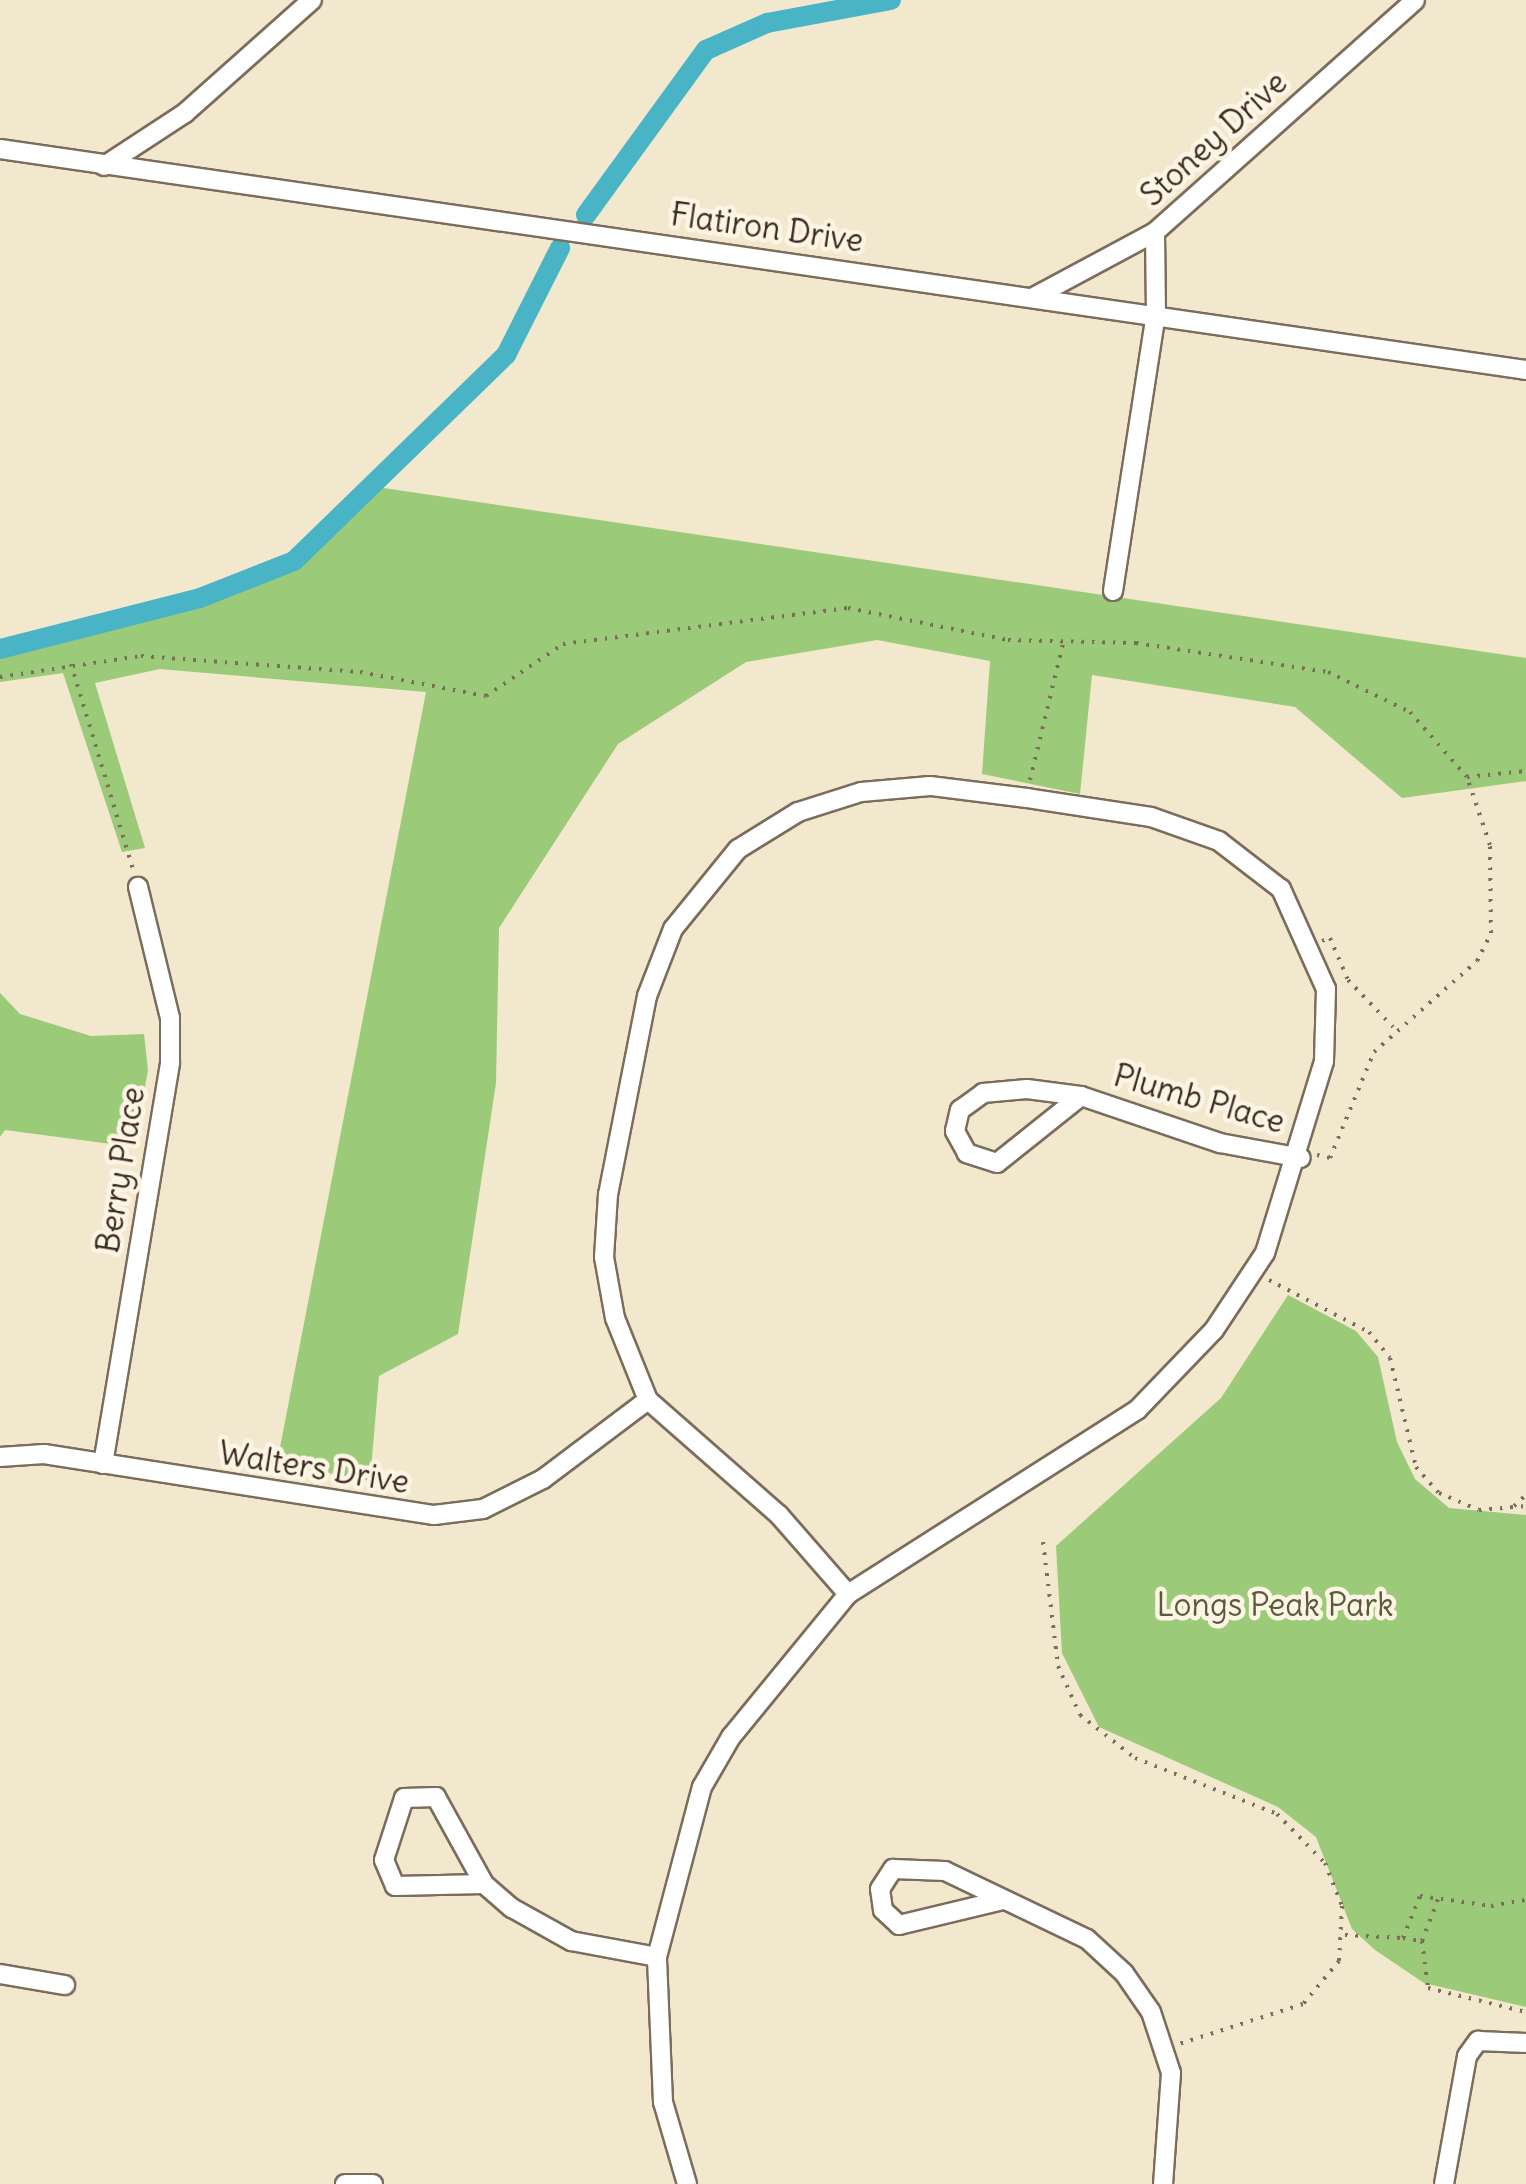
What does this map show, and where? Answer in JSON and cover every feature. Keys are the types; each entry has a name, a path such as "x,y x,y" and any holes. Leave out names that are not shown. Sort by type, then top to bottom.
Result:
{"street":[{"path":"104,166 185,113 312,0"},
{"name":"Stoney Drive","path":"1034,297 1155,232 1416,0"},
{"name":"Flatiron Drive","path":"0,148 1526,370"},
{"path":"1113,591 1156,314 1155,232"},
{"path":"688,2184 663,2102 657,1958 702,1788 777,1672 848,1594 1137,1410 1214,1330 1253,1273 1309,1156 1324,1061 1326,990 1300,919 1252,863 1151,817 930,786 861,792 798,812 738,849 691,898 647,996 604,1257 615,1318 648,1400 779,1514 848,1594"},
{"name":"Berry Place","path":"103,1464 170,1063 170,1018 138,888"},
{"name":"Plumb Place","path":"1082,1096 996,1163 967,1153 955,1131 960,1110 983,1093 1082,1096 1220,1143 1309,1156"},
{"name":"Walters Drive","path":"0,1457 103,1464 434,1515 483,1509 543,1479 648,1400"},
{"path":"484,1884 396,1886 384,1860 404,1798 436,1797 484,1884 571,1942 657,1958"},
{"path":"1003,1900 899,1925 883,1910 880,1889 893,1869 914,1864 1003,1900 1087,1939 1124,1973 1165,2049 1174,2112 1163,2184"},
{"path":"0,1974 64,1985"},
{"path":"1444,2184 1468,2056 1478,2041 1526,2043"},
{"path":"345,2184 372,2184"}],"path":[{"path":"0,677 141,656 360,672 486,696 564,644 814,606 1063,644 1136,642 1328,672 1410,712 1467,777 1490,845 1492,933 1455,984 1393,1027 1356,1079 1330,1158 1309,1156"},
{"path":"1032,770 1063,644"},
{"path":"71,664 129,854"},
{"path":"1467,777 1526,771"},
{"path":"1330,938 1348,980 1393,1027"},
{"path":"1280,1285 1369,1332 1390,1358 1416,1467 1439,1493 1479,1510 1526,1506"},
{"path":"1514,1506 1526,1495"},
{"path":"1043,1542 1058,1666 1080,1714 1135,1758 1290,1825 1325,1864 1345,1935 1339,1960 1303,2004 1165,2049"},
{"path":"1438,1898 1422,1941 1428,1988 1526,2012"},
{"path":"1403,1938 1413,1899 1526,1900"},
{"path":"1345,1935 1422,1941"}],"green space":[{"path":"377,487 1526,658 1526,781 1402,798 1295,707 1092,675 1080,794 982,774 990,661 877,640 746,662 618,744 499,928 496,1083 458,1334 379,1376 370,1481 277,1463 426,692 160,669 95,683 145,848 122,852 63,673 0,682 0,645 153,615 282,569"},
{"path":"0,993 20,1014 91,1036 144,1034 148,1070 134,1147 5,1130 0,1137"},
{"name":"Longs Peak Park","path":"1288,1295 1356,1331 1378,1357 1397,1442 1415,1479 1449,1508 1526,1515 1526,2007 1424,1983 1375,1950 1352,1929 1316,1837 1278,1807 1099,1727 1062,1653 1056,1546 1221,1398"}],"waterway":[{"path":"586,215 706,50 767,23 891,0"},
{"path":"0,649 200,598 294,561 506,355 560,248"}]}
